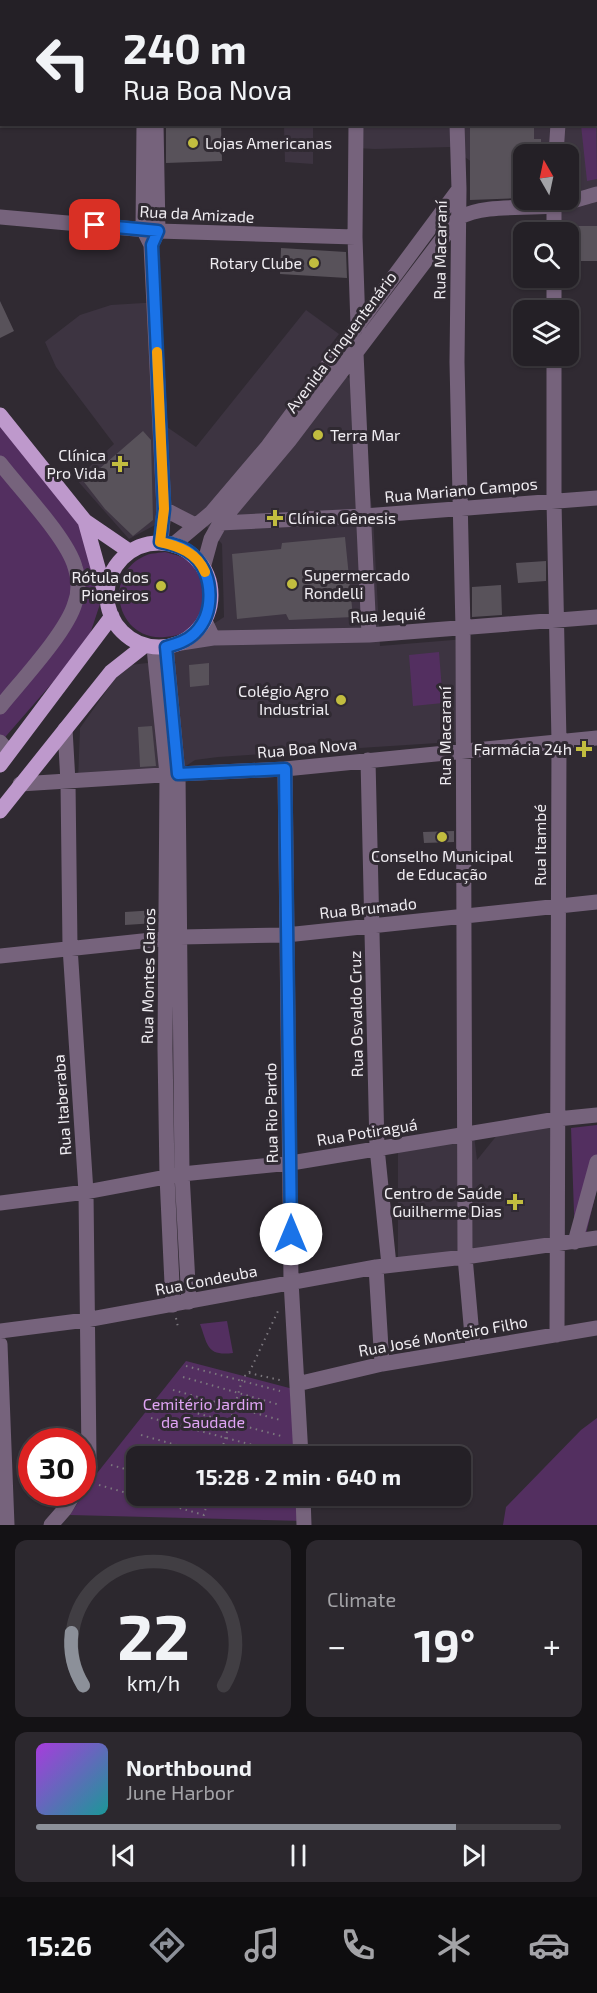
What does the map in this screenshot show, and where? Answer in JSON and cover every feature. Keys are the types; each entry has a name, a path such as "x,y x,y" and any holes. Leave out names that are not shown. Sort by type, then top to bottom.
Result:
{"main road":[{"path":"0,415 85,521 129,551"},
{"path":"85,521 112,616 117,626 129,638 161,646"},
{"path":"0,811 111,672 161,646 195,634 205,621 210,592 203,568 194,556 167,543 141,546 129,551 113,571 108,584 107,599"},
{"path":"3,753 112,616"}],"street":[{"path":"144,126 167,543"},
{"path":"150,230 156,126"},
{"path":"356,126 355,237 358,326"},
{"name":"Rua Macaraní","path":"457,126 459,510 463,629 465,1257 473,1347"},
{"path":"557,144 558,126"},
{"name":"Avenida Cinquentenário","path":"167,543 211,513 241,480 298,408 459,189"},
{"path":"579,198 597,194"},
{"path":"458,218 484,210 513,207"},
{"name":"Rua da Amizade","path":"0,218 150,230 355,237"},
{"name":"Avenida Cinquentenário","path":"203,568 211,539 220,523 289,441 458,218"},
{"path":"356,353 369,635"},
{"name":"Rua Itambé","path":"554,366 559,741 557,1335"},
{"path":"0,464 67,548 75,567 78,584 75,604 65,624 0,707"},
{"name":"Rua Mariano Campos","path":"220,523 459,510 597,498"},
{"path":"164,509 195,525"},
{"name":"Rua Jequié","path":"161,646 213,638 369,635 597,617"},
{"path":"205,621 213,638"},
{"name":"Rua Montes Claros","path":"161,646 173,774 175,1175 181,1304"},
{"name":"Rua Itaberaba","path":"65,729 70,947 86,1192 88,1428"},
{"name":"Rua Boa Nova","path":"20,784 285,769 597,738"},
{"name":"Rua Osvaldo Cruz","path":"368,760 382,1266 382,1364"},
{"name":"Rua Rio Pardo","path":"285,769 291,1281 300,1446"},
{"name":"Rua Brumado","path":"0,956 174,938 286,935 597,902"},
{"name":"Rua Potiraguá","path":"0,1203 86,1192 175,1175 291,1163 557,1119 597,1115"},
{"path":"575,1242 597,1162"},
{"name":"Rua Condeuba","path":"0,1331 86,1320 181,1304 291,1281 382,1266 597,1238"},
{"name":"Rua José Monteiro Filho","path":"297,1384 382,1364 473,1347 597,1328"},
{"path":"0,1344 7,1525"},
{"path":"51,1525 67,1506"},
{"path":"303,1506 304,1525"}],"path":[{"path":"216,1446 223,1446 243,1377 249,1373 282,1302"},
{"path":"186,1365 243,1377 280,1391"},
{"path":"249,1373 297,1384"},
{"path":"183,1377 280,1405"},
{"path":"172,1390 280,1420"},
{"path":"163,1404 281,1436"},
{"path":"151,1418 256,1446"},
{"path":"141,1435 178,1446"},
{"path":"111,1465 126,1469"},
{"path":"99,1485 126,1493"},
{"path":"172,1506 204,1515 206,1506"}],"shaded area":[{"path":"284,126 313,126 313,164 285,162"},
{"path":"354,126 597,126 597,261 579,261 579,222 555,219 542,210 579,210 579,144 513,144 513,190 450,147 355,148"},
{"path":"160,302 164,425 196,447 306,310 339,334 322,356 360,387 364,451 373,516 380,646 465,639 469,741 218,757 195,760 168,778 78,781 80,728 119,673 130,665 156,662 224,617 222,544 200,519 174,509 157,524 129,539 76,479 114,444 56,367 45,342 80,315 111,305"},
{"path":"557,1119 558,1243 398,1269 398,1145 474,1135 477,1160 502,1129"}],"green space":[{"path":"581,126 596,126 597,179 587,181"},
{"path":"0,423 88,527 103,595 87,643 0,743"},
{"name":"Rótula dos Pioneiros","path":"165,552 184,558 191,562 197,570 203,596 202,614 190,628 182,633 165,637 148,636 135,629 126,618 120,605 120,590 124,576 133,564 147,555"},
{"path":"439,652 443,703 413,706 409,655"},
{"path":"597,1125 597,1188 585,1238 575,1240 571,1128"},
{"path":"227,1321 233,1353 218,1353 207,1344 200,1324"},
{"name":"Cemitério Jardim da Saudade","path":"186,1361 297,1390 302,1446 126,1446 126,1506 304,1506 305,1521 70,1515 76,1506 96,1506 96,1474"},
{"path":"597,1418 597,1525 503,1525 506,1507 581,1430"}],"building":[{"name":"Lojas Americanas","path":"166,126 221,126 222,161 166,163"},
{"path":"470,126 534,126 534,139 541,139 541,144 513,144 513,198 470,200"},
{"path":"579,226 597,226 597,261 579,261"},
{"name":"Rotary Clube","path":"281,248 346,252 347,278 280,274"},
{"path":"0,301 14,331 0,338"},
{"path":"143,431 151,440 153,520 133,536 105,509 84,482"},
{"name":"Supermercado Rondelli","path":"345,537 353,617 289,620 286,614 237,619 232,554 281,549 282,543"},
{"path":"546,561 546,581 518,583 516,563"},
{"path":"501,585 502,615 472,617 472,587"},
{"path":"209,663 209,685 190,687 189,665"},
{"path":"152,726 156,766 140,767 138,727"},
{"name":"Conselho Municipal de Educação","path":"454,831 454,842 424,843 423,832"},
{"path":"156,910 156,923 125,925 125,912"}],"slow traffic":[{"path":"157,352 164,509 160,542 174,544 194,556 205,572"}],"place":[{"name":"Lojas Americanas","path":"193,143"},
{"name":"Rotary Clube","path":"314,263"},
{"name":"Terra Mar","path":"318,435"},
{"name":"Clínica Pro Vida","path":"120,464"},
{"name":"Clínica Gênesis","path":"275,518"},
{"name":"Supermercado Rondelli","path":"292,584"},
{"name":"Rótula dos Pioneiros","path":"161,586"},
{"name":"Colégio Agro Industrial","path":"341,700"},
{"name":"Farmácia 24h","path":"584,749"},
{"name":"Conselho Municipal de Educação","path":"442,837"},
{"name":"Centro de Saúde Guilherme Dias","path":"515,1202"}],"route":[{"path":"95,225 158,231 152,245 164,509 160,542 174,544 194,556 203,568 210,592 205,621 195,634 181,643 166,647 178,774 285,769 291,1234"}]}
